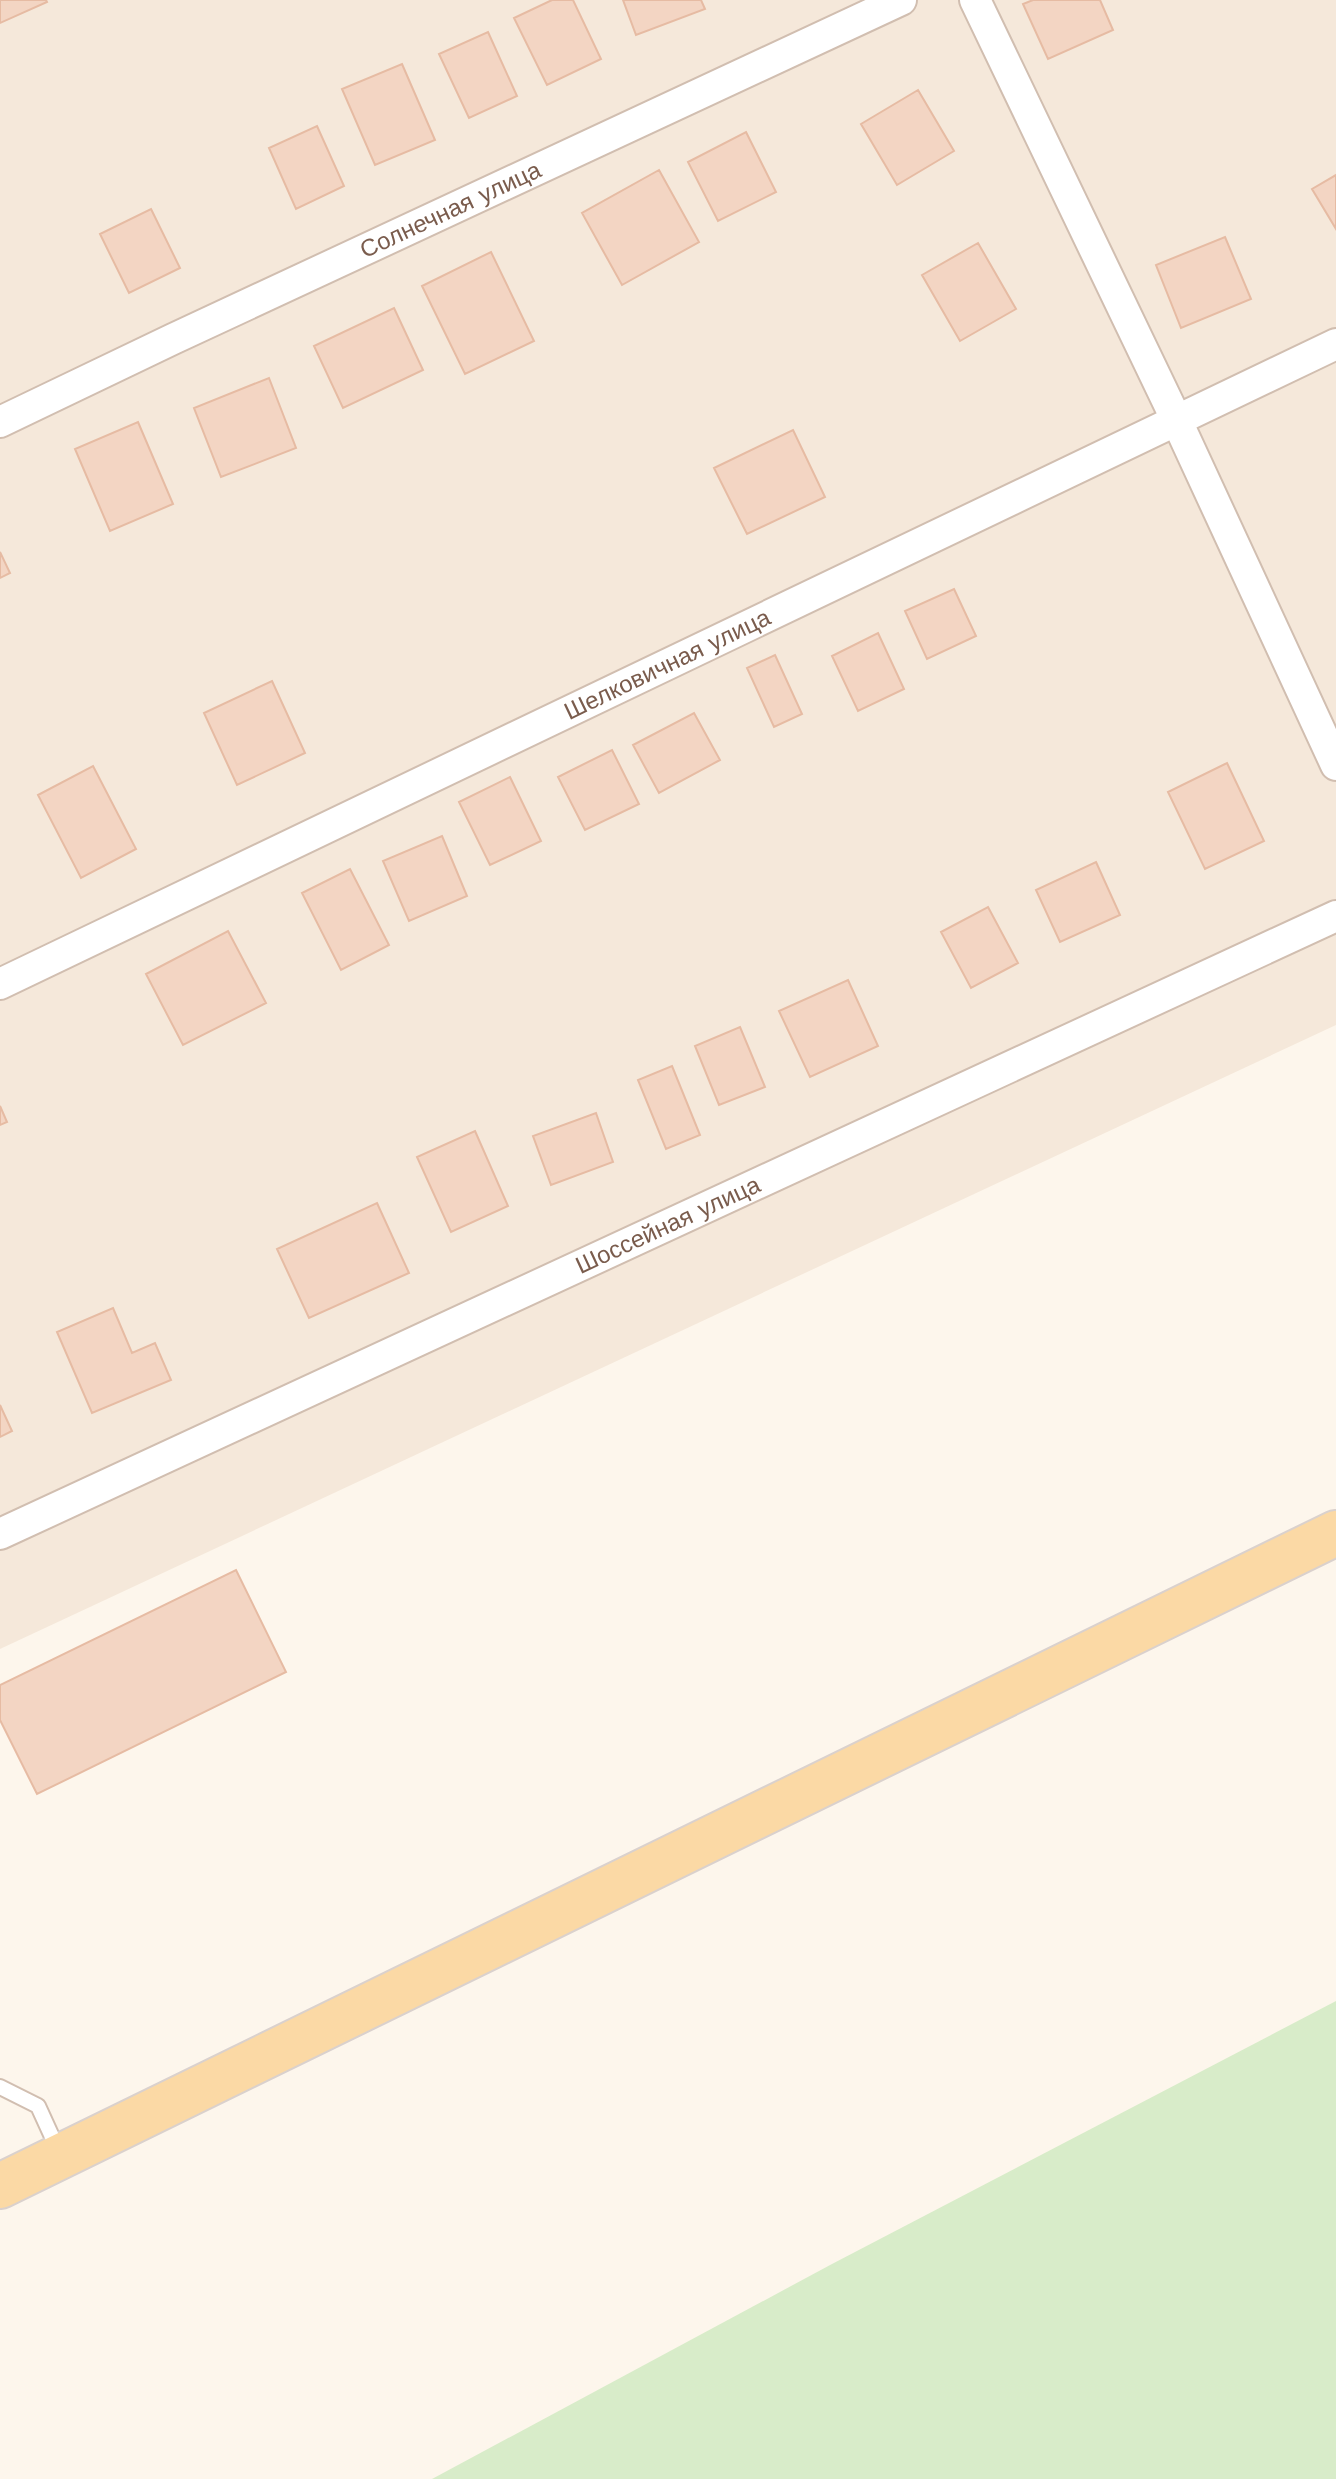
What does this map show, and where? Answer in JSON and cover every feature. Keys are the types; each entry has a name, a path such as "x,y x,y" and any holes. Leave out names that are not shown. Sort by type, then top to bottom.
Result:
{"main road":[{"path":"0,2186 1336,1533"}],"street":[{"name":"Солнечная улица","path":"0,422 901,0"},
{"path":"975,0 1176,419 1336,765"},
{"name":"Шелковичная улица","path":"0,984 1336,344"},
{"name":"Шоссейная улица","path":"0,1534 1336,916"}],"lane":[{"path":"0,2087 38,2106 60,2156"}],"shaded area":[{"path":"0,0 1336,0 1336,1025 0,1649"}],"green space":[{"path":"1336,2001 1336,2479 432,2479 832,2264"}],"building":[{"path":"0,0 46,0 47,2 0,23"},
{"path":"552,0 573,0 601,59 547,85 514,18"},
{"path":"623,0 701,0 705,9 636,35"},
{"path":"1033,0 1100,0 1113,30 1048,59 1023,4"},
{"path":"488,32 517,96 469,118 439,54"},
{"path":"402,64 435,140 375,165 342,89"},
{"path":"918,90 954,151 897,185 861,124"},
{"path":"317,126 344,186 296,209 269,148"},
{"path":"746,132 776,192 718,221 688,162"},
{"path":"659,170 699,242 622,285 582,213"},
{"path":"1336,175 1336,229 1312,189"},
{"path":"151,209 180,268 129,293 100,234"},
{"path":"1225,237 1251,299 1181,328 1156,265"},
{"path":"978,243 1016,309 960,341 922,275"},
{"path":"491,252 534,341 465,374 422,286"},
{"path":"394,308 423,370 343,408 314,346"},
{"path":"269,378 296,448 221,477 194,408"},
{"path":"138,422 173,504 110,531 75,449"},
{"path":"793,430 825,497 747,534 714,468"},
{"path":"0,552 10,573 0,578"},
{"path":"954,589 976,636 927,659 905,611"},
{"path":"878,633 904,689 858,711 832,656"},
{"path":"775,655 802,714 774,727 747,668"},
{"path":"272,681 305,753 237,785 204,713"},
{"path":"694,713 720,760 659,793 633,745"},
{"path":"612,750 639,804 585,830 558,777"},
{"path":"1227,763 1264,841 1205,869 1168,792"},
{"path":"93,766 136,849 81,878 38,795"},
{"path":"510,777 541,841 490,865 459,802"},
{"path":"442,836 467,896 409,921 383,861"},
{"path":"1096,862 1120,915 1060,942 1036,890"},
{"path":"350,869 389,945 341,970 302,893"},
{"path":"988,907 1018,963 971,988 941,932"},
{"path":"228,931 266,1003 183,1045 146,974"},
{"path":"848,980 878,1046 810,1077 779,1011"},
{"path":"740,1027 765,1087 719,1105 695,1046"},
{"path":"672,1066 700,1135 666,1149 638,1080"},
{"path":"0,1106 7,1122 0,1125"},
{"path":"596,1113 613,1162 551,1185 533,1136"},
{"path":"475,1131 508,1206 451,1232 417,1157"},
{"path":"377,1203 409,1273 309,1318 277,1249"},
{"path":"113,1308 132,1353 155,1343 171,1380 92,1413 57,1332"},
{"path":"0,1405 12,1431 0,1437"},
{"path":"236,1570 286,1672 37,1794 0,1720 0,1685"}]}
